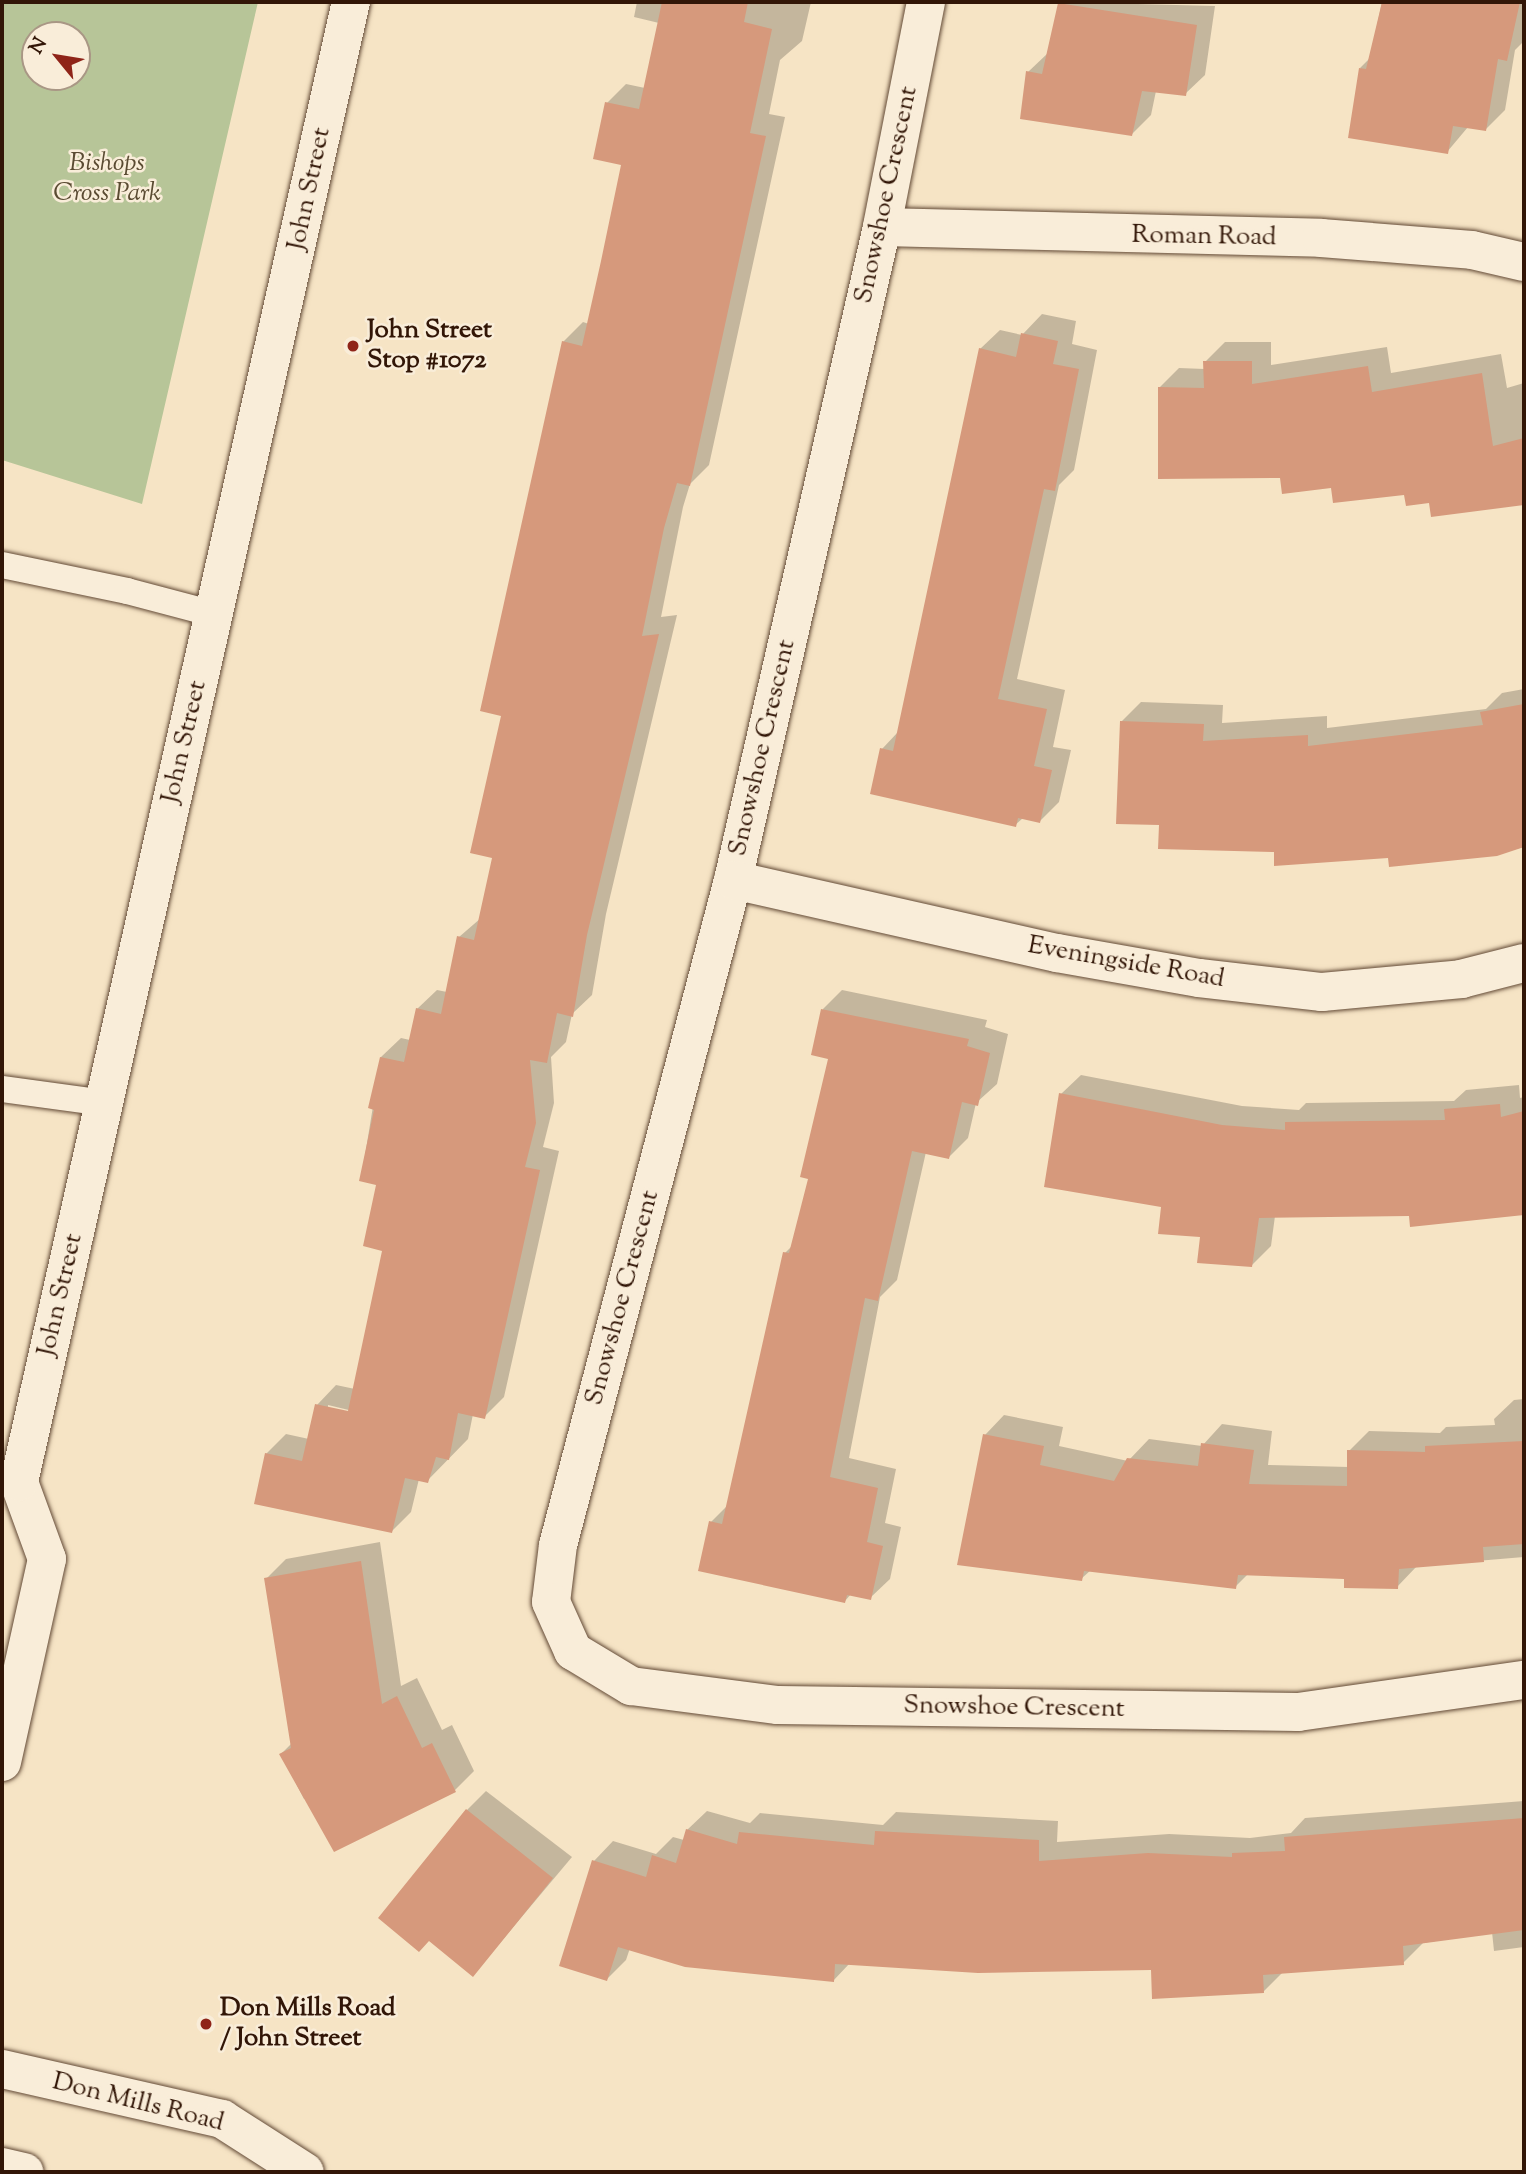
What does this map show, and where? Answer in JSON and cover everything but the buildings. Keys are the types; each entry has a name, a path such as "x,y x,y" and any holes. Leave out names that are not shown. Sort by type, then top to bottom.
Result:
{"street":[{"name":"John Street","path":"2,1762 47,1559 10,1490 104,1103 351,2"},
{"name":"Snowshoe Crescent","path":"926,2 882,227 733,880 558,1545 551,1602 573,1651 631,1686 778,1704 1298,1712 1524,1680"},
{"name":"Roman Road","path":"882,227 1321,238 1472,250 1524,262"},
{"name":"Eveningside Road","path":"733,880 1057,953 1199,978 1308,990 1461,979 1524,963"},
{"name":"Don Mills Road","path":"2,2069 222,2119 305,2172"},
{"path":"2,2167 24,2172"}],"lane":[{"path":"2,565 127,590 214,614"},
{"path":"2,1089 104,1103"}],"green space":[{"name":"Bishops Cross Park","path":"2,2 258,2 142,504 2,460"}],"place":[{"name":"John Street Stop #1072","path":"353,346"},
{"name":"Don Mills Road / John Street","path":"206,2024"}]}
